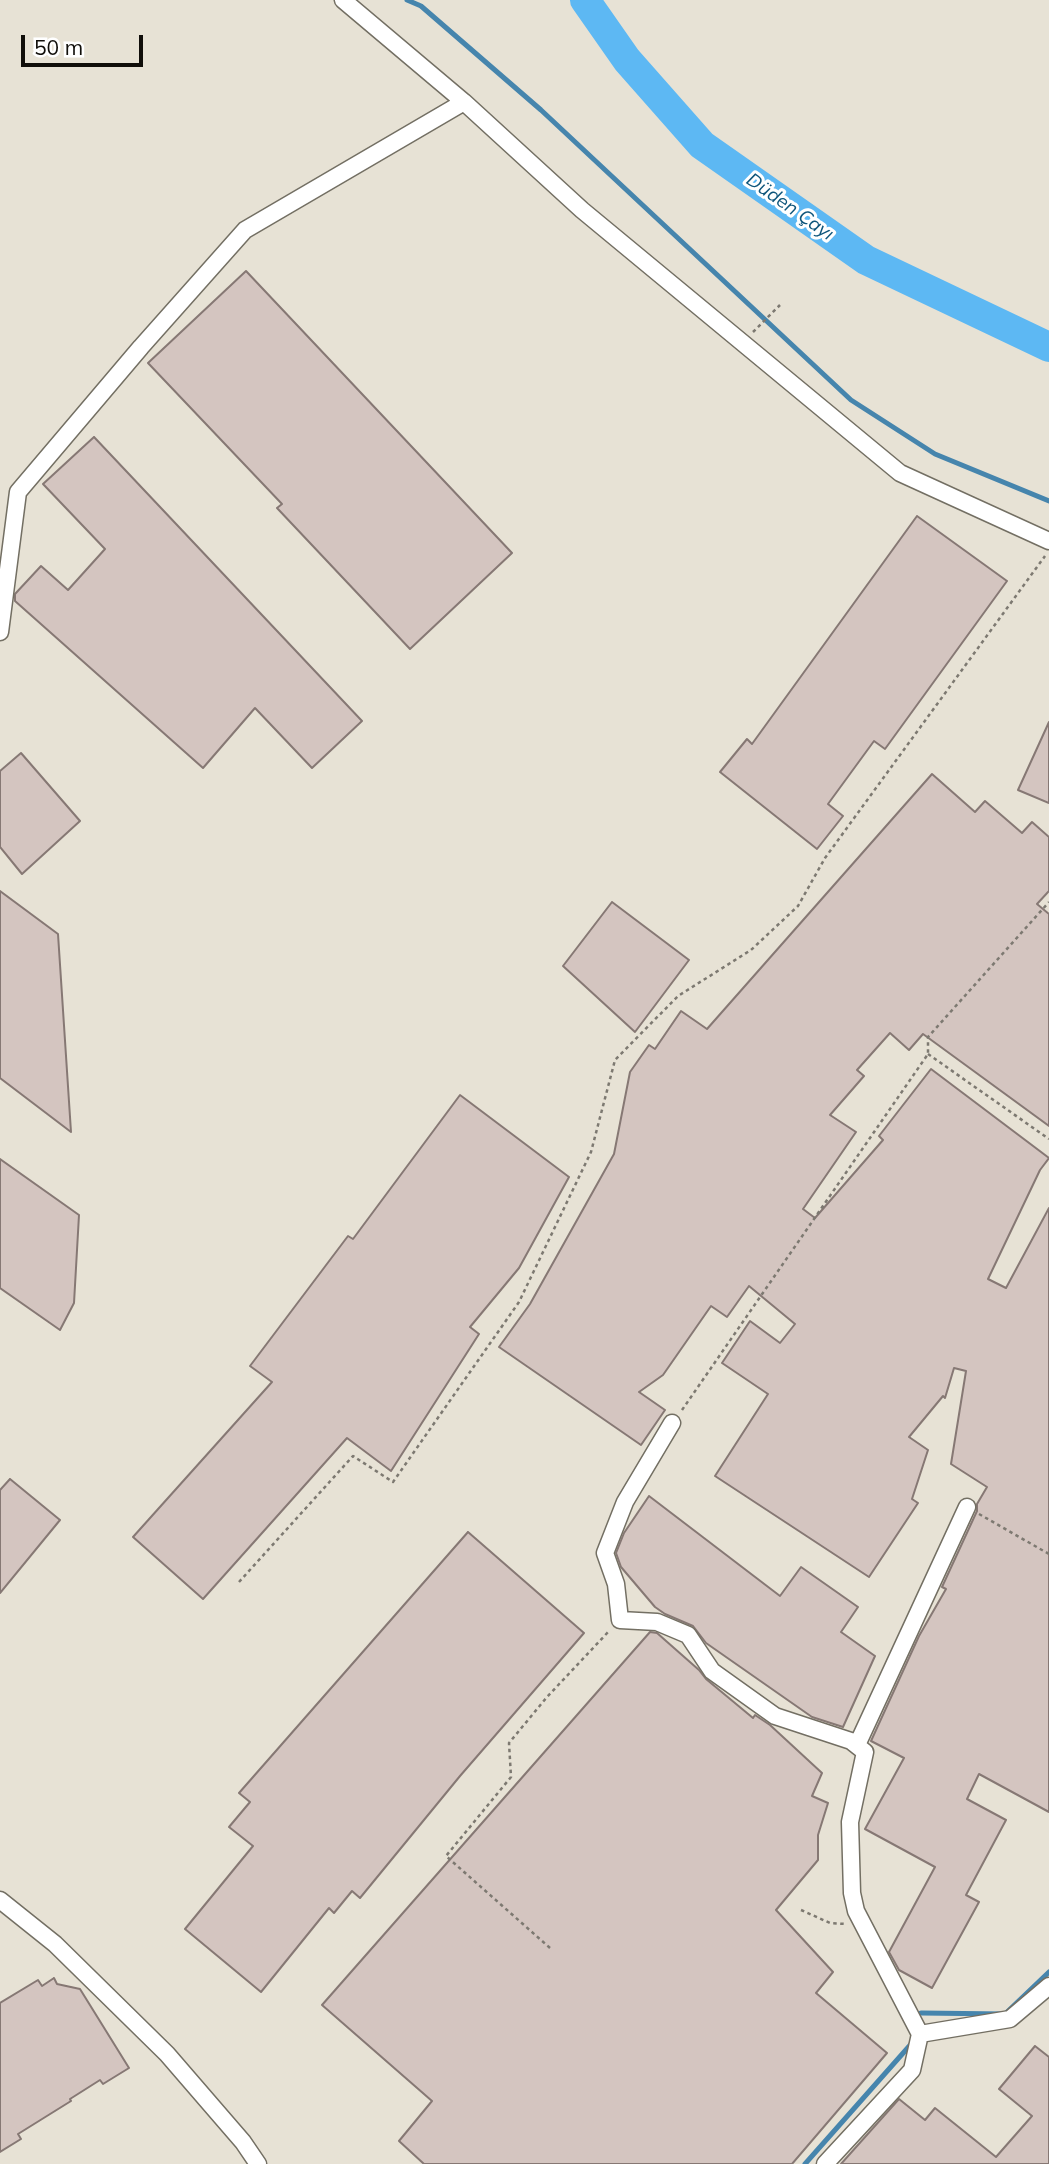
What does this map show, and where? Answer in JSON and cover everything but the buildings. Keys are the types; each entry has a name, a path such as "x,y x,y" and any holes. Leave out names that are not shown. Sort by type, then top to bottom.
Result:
{"street":[{"path":"344,0 464,102 582,210 900,473 1049,541"},
{"path":"0,632 18,492 141,347 244,230 464,102"},
{"path":"673,1423 625,1502 605,1553 617,1584 620,1620 657,1622 688,1635 712,1671 775,1716 851,1741 865,1752 850,1822 852,1894 856,1911 920,2034 912,2070 825,2164"},
{"path":"857,1745 967,1507"},
{"path":"0,1900 55,1944 167,2054 243,2142 258,2164"},
{"path":"920,2034 1010,2020 1049,1986"}],"path":[{"path":"757,328 780,305"},
{"path":"239,1582 352,1456 393,1482 519,1302 591,1152 615,1060 678,996 751,950 798,906 825,858 1049,550"},
{"path":"673,1423 928,1054 928,1037 1049,902"},
{"path":"928,1054 1049,1139"},
{"path":"967,1507 1049,1554"},
{"path":"550,1948 446,1856 511,1777 509,1743 547,1697 620,1620"},
{"path":"801,1910 830,1923 863,1924"}],"waterway":[{"path":"407,0 421,6 541,110 851,400 935,454 1049,501"},
{"name":"Düden Çayı","path":"585,0 627,60 702,145 866,260 1049,347"},
{"path":"921,2013 1005,2014 1049,1972"},
{"path":"805,2164 912,2043"}]}
